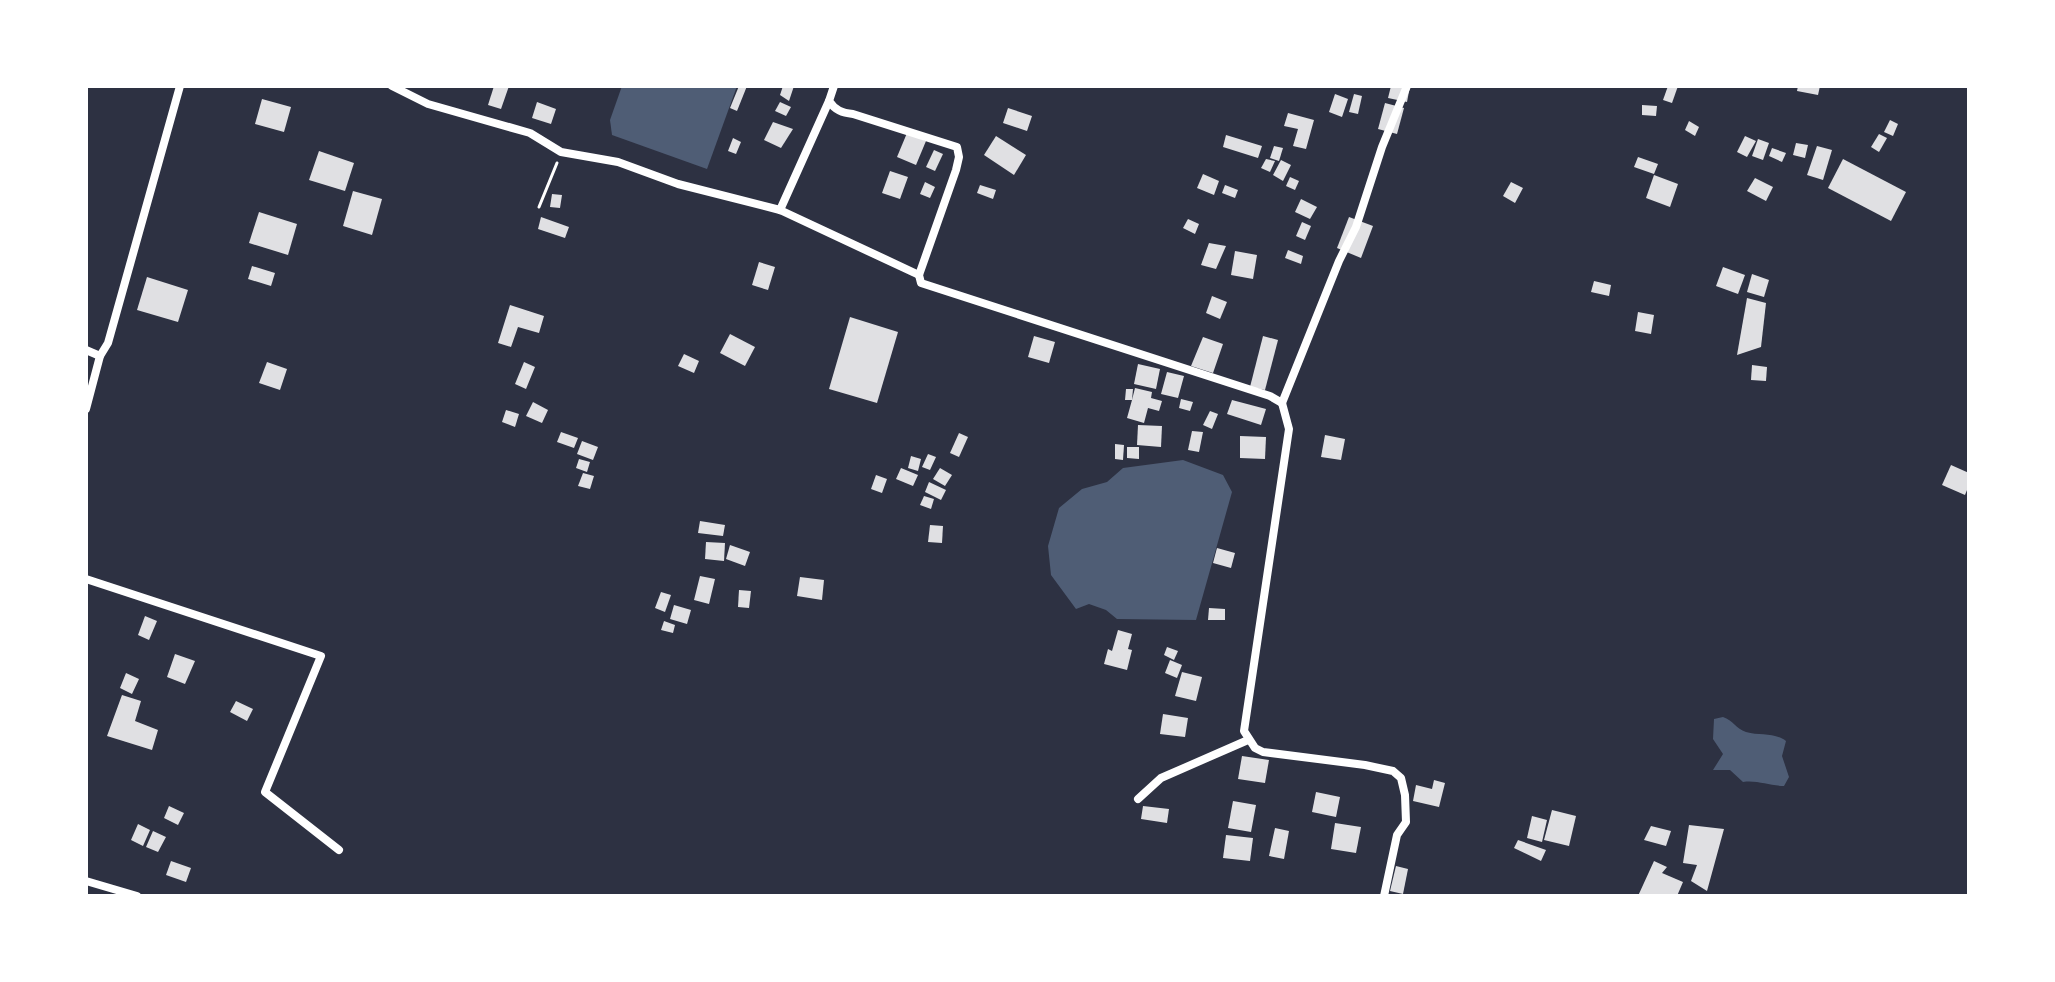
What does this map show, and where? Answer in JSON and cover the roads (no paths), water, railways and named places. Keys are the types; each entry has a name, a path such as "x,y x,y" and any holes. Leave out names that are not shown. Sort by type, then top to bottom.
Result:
{"street":[{"path":"86,409 100,356 108,343 180,86"},
{"path":"392,86 428,104 530,133 561,152 618,162 678,184 780,210 919,275"},
{"path":"780,210 834,86"},
{"path":"1384,896 1397,835 1406,822 1401,778 1393,771 1365,765 1263,752 1248,740 1244,731 1289,429 1282,403 1339,261 1356,227 1382,147 1407,86"},
{"path":"829,101 844,113 957,147 959,157 956,170 919,275 921,283 1100,339 1270,396 1282,403"},
{"path":"86,350 100,356"},
{"path":"86,579 321,656 265,792 339,850"},
{"path":"1138,799 1161,778 1248,740"},
{"path":"86,881 137,896"}],"water":[{"path":"622,86 737,86 707,169 612,135 610,120"},
{"path":"1183,460 1223,475 1232,492 1196,620 1117,619 1106,610 1089,604 1076,609 1051,575 1048,546 1059,508 1082,489 1107,482 1123,468"},
{"path":"1723,717 1746,732 1772,735 1786,741 1782,756 1789,777 1784,786 1743,782 1730,770 1713,770 1723,754 1713,739 1714,719"}]}
